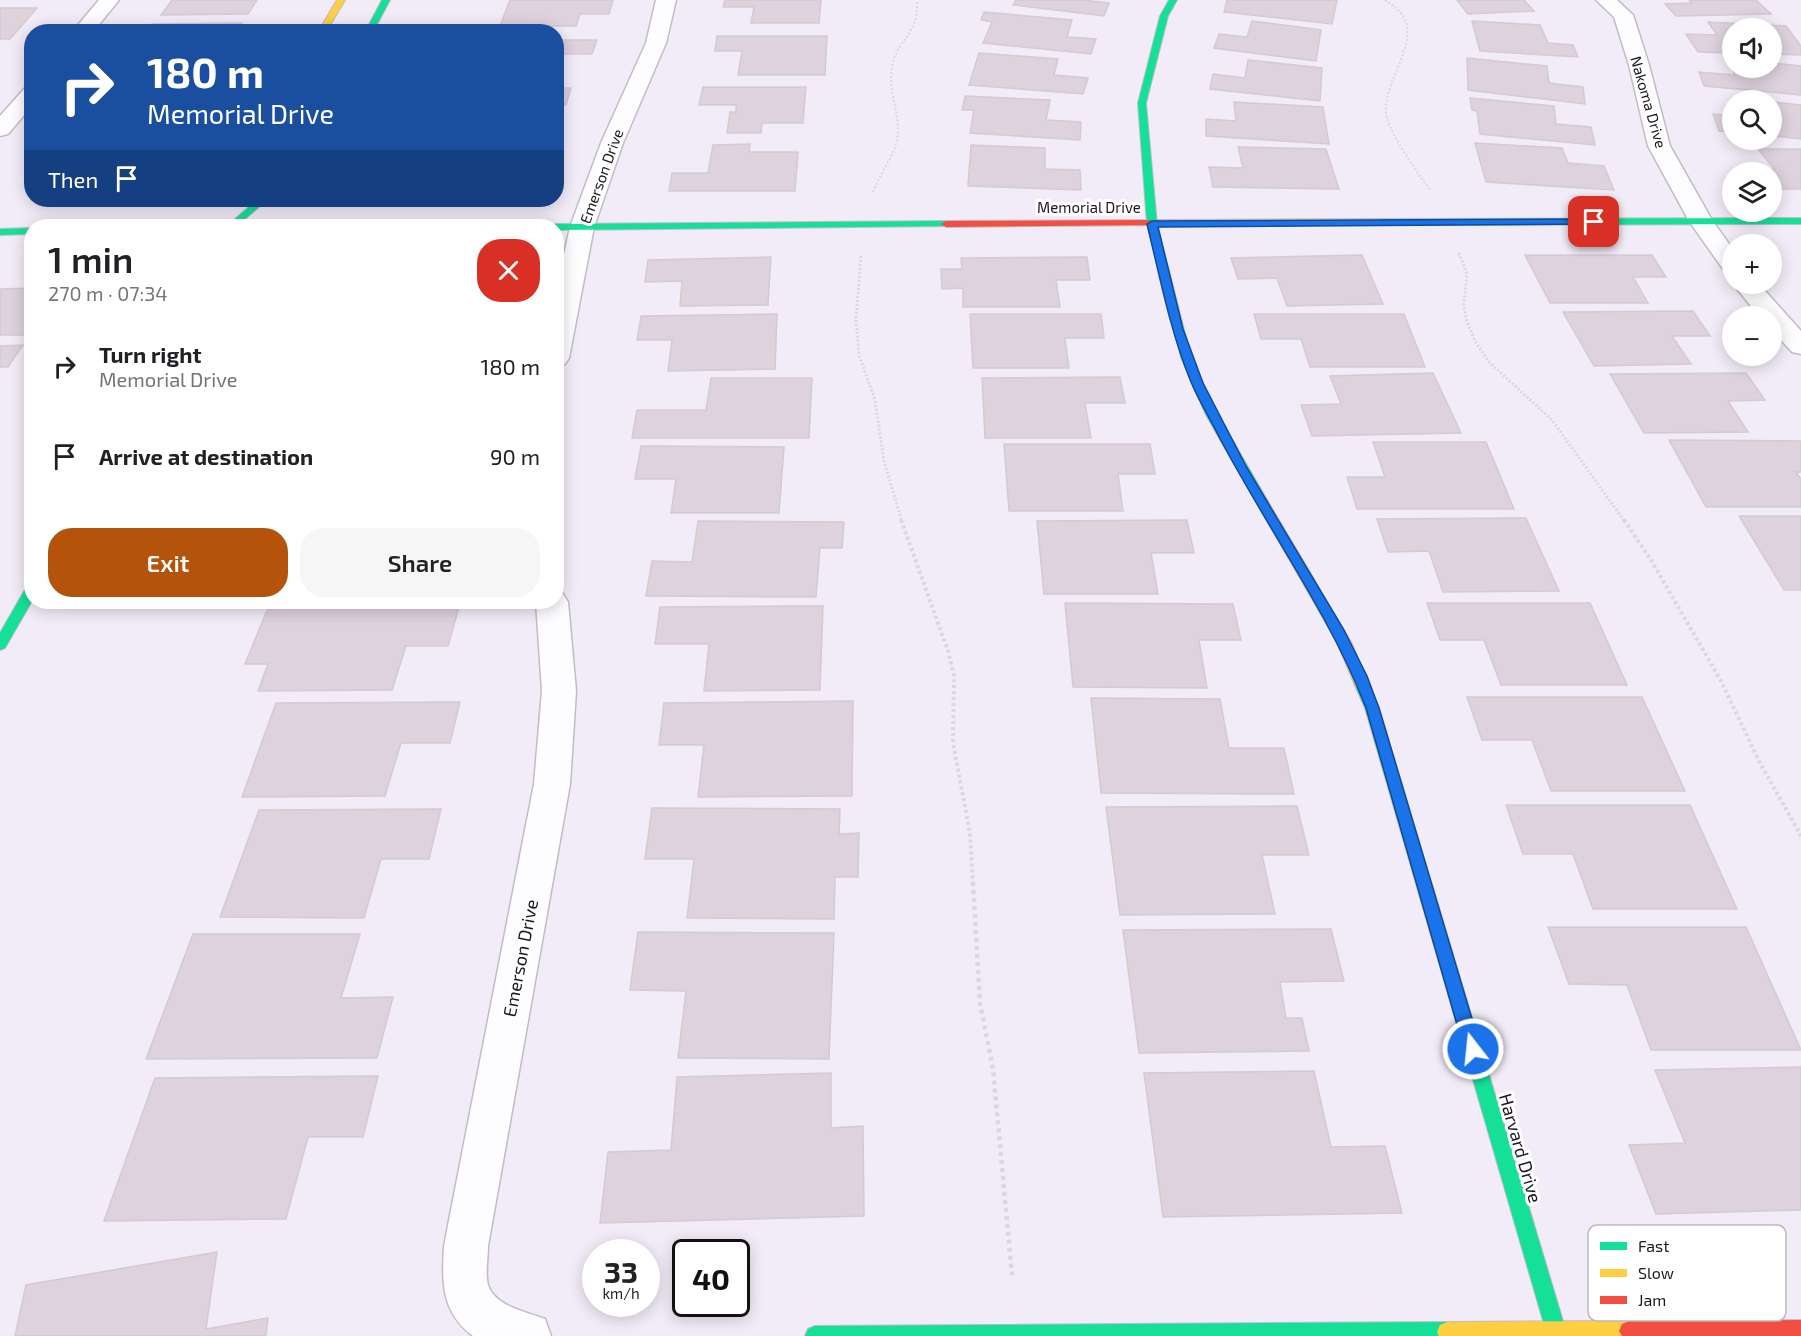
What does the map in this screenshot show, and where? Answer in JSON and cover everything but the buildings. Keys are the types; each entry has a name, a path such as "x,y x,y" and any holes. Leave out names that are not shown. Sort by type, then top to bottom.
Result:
{"street":[{"path":"89,24 109,0"},
{"path":"327,24 341,0"},
{"path":"373,24 386,0"},
{"name":"Emerson Drive","path":"564,318 582,227 612,143 656,43 666,0"},
{"name":"Harvard Drive","path":"1173,0 1164,16 1142,103 1152,224 1177,329 1197,383 1241,468 1345,644 1372,708 1556,1331"},
{"name":"Nakoma Drive","path":"1606,0 1623,15 1639,65 1659,146 1701,222 1722,250"},
{"path":"0,129 24,101"},
{"path":"240,219 254,207"},
{"name":"Memorial Drive","path":"564,227 1801,221"},
{"path":"0,232 24,231"},
{"path":"1754,294 1801,346"},
{"path":"0,645 24,603"},
{"name":"Emerson Drive","path":"528,1336 501,1328 478,1309 466,1289 466,1246 552,784 559,691 553,609"},
{"path":"815,1336 1801,1330"}],"path":[{"path":"871,199 876,180 893,155 898,133 891,76 894,58 918,23 917,0"},
{"path":"1385,0 1400,12 1406,24 1407,40 1385,101 1387,119 1412,164 1433,194"},
{"path":"1458,251 1467,274 1464,305 1466,319 1475,341 1489,362 1552,420 1569,441 1651,560 1704,652 1760,763 1801,836"},
{"path":"861,254 856,318 859,354 875,400 884,461 893,494 923,586 948,651 954,676 953,743 970,833 980,1003 993,1069 1012,1275"}],"traffic: fast":[{"path":"373,24 386,0"},
{"path":"1173,0 1164,16 1142,103 1152,224 1186,357 1212,415 1264,505"},
{"path":"240,219 254,207"},
{"path":"1378,222 1801,221"},
{"path":"564,227 946,224"},
{"path":"0,232 24,231"},
{"path":"0,645 24,603"},
{"path":"1361,683 1372,708 1556,1331"},
{"path":"815,1336 1447,1332"}],"traffic: slow":[{"path":"327,24 341,0"},
{"path":"1158,223 1378,222"},
{"path":"1264,505 1345,644 1361,683"},
{"path":"1447,1332 1629,1331"}],"traffic: jam":[{"path":"946,224 1158,223"},
{"path":"1629,1331 1801,1330"}],"route":[{"path":"1473,1049 1372,708 1360,676 1338,630 1241,468 1197,383 1177,329 1152,224 1594,222"}]}
